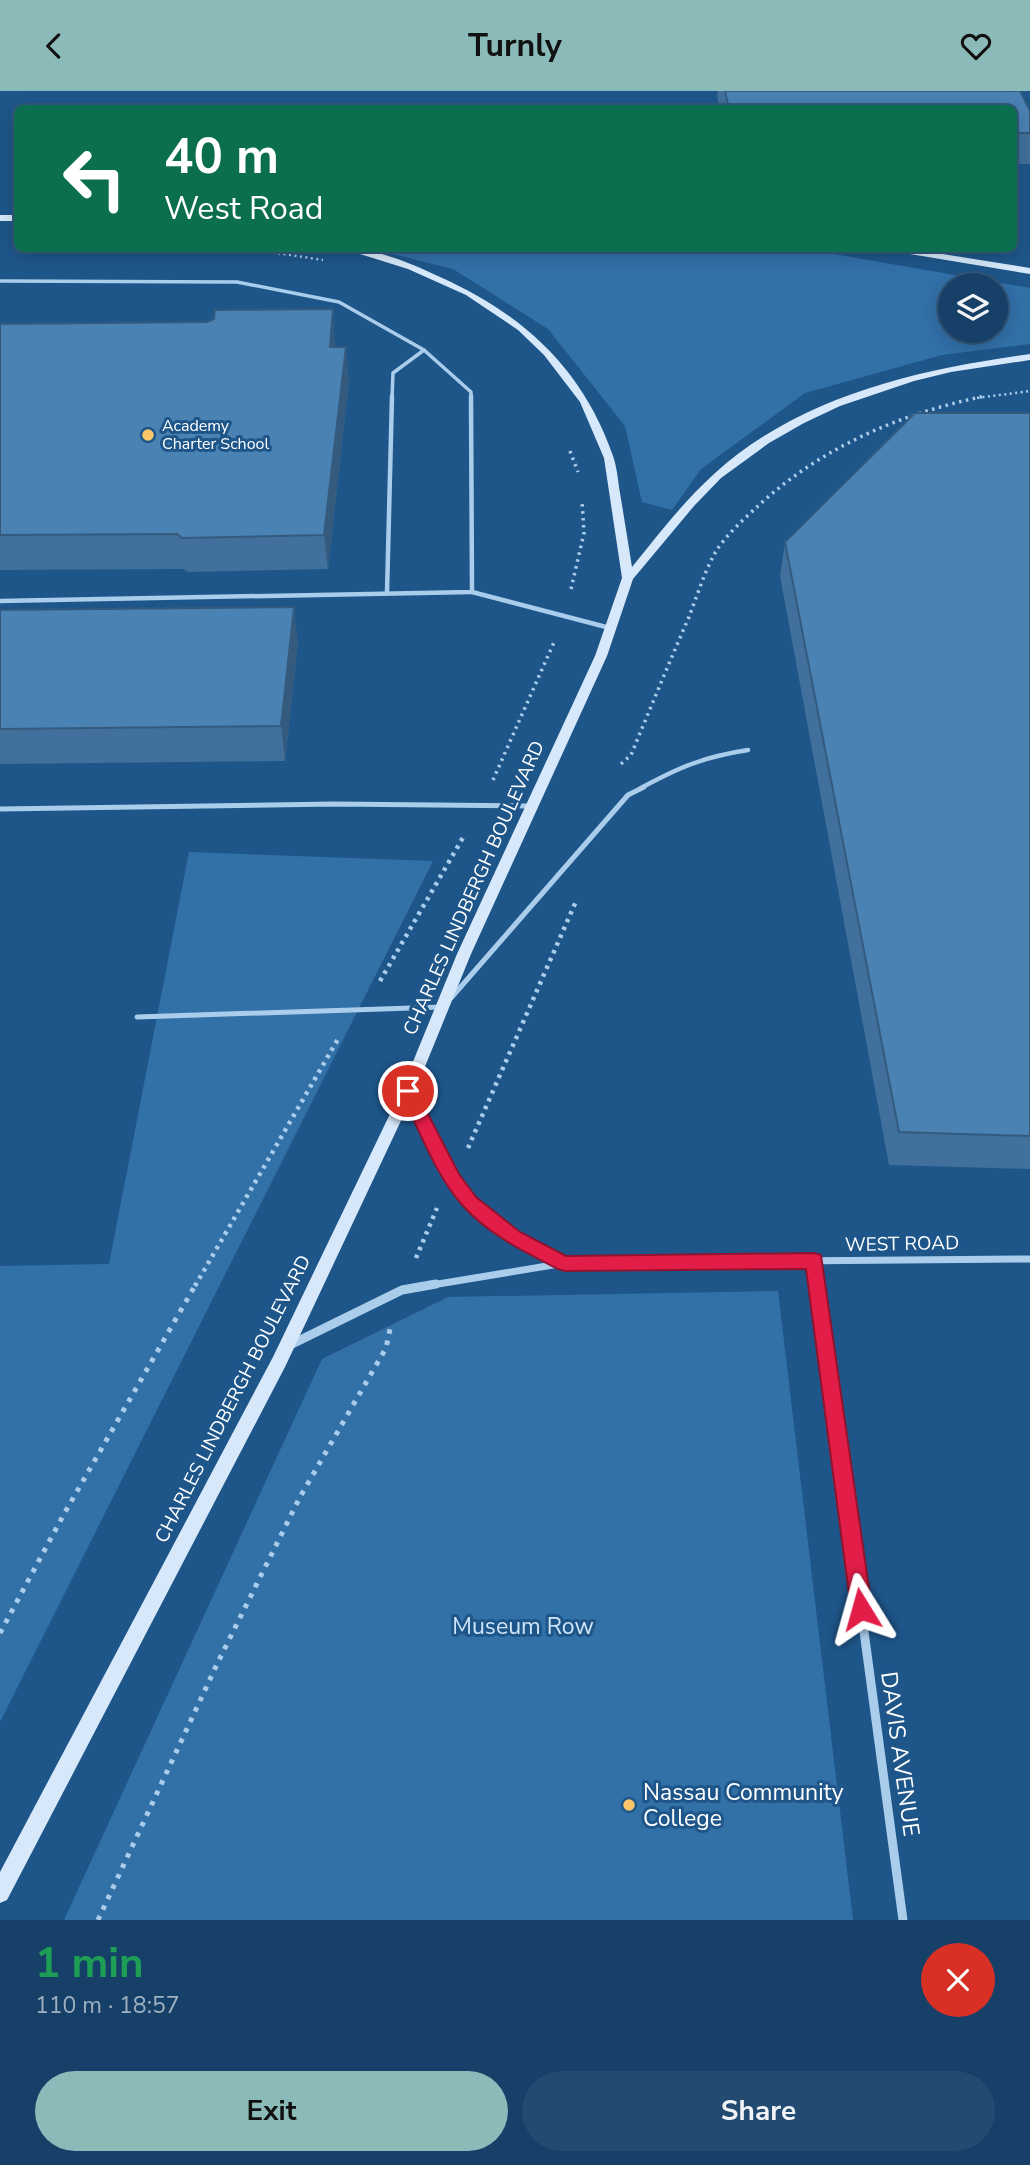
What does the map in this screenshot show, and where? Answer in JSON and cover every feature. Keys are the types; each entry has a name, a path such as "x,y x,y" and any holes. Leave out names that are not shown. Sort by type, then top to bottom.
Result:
{"street":[{"name":"CHARLES LINDBERGH BOULEVARD","path":"0,1893 279,1362 408,1091 464,954 601,656 628,578 609,458 585,401 547,353 521,328 469,293 411,267 358,252"},
{"path":"916,252 1030,271"},
{"path":"628,578 695,501 731,465 792,423 842,400 900,381 967,365 1030,357"},
{"name":"WEST ROAD","path":"408,1091 453,1179 470,1202 513,1238 565,1263"},
{"name":"WEST ROAD","path":"284,1347 402,1290 565,1263 1030,1259"},
{"name":"DAVIS AVENUE","path":"814,1261 903,1920"}],"lane":[{"path":"0,281 237,282 283,289 339,302 424,350 471,392 472,592"},
{"path":"387,593 393,373 424,350"},
{"path":"0,601 472,592 610,628"},
{"path":"137,1017 443,1007 628,795 687,764 710,756 748,750"},
{"path":"0,809 334,804 532,806"}],"path":[{"path":"269,252 335,263"},
{"path":"628,795 614,788 606,779 631,755 716,552 737,524 774,490 863,434 905,418 961,402 1030,391"},
{"path":"566,442 580,477"},
{"path":"0,1633 71,1501 333,1045 353,1023 359,1010 386,973 480,807 533,696 564,616 584,533 582,499"},
{"path":"98,1920 218,1662 294,1509 386,1348 398,1295 482,1119 579,897"}],"green space":[{"path":"385,252 822,252 943,273 938,273 938,343 1008,343 1008,284 1030,288 1030,344 942,355 805,393 701,469 672,510 642,502 625,426 548,329 453,269"},
{"path":"189,852 433,861 0,1722 0,1266 109,1264"},
{"name":"Museum Row","path":"778,1291 853,1920 64,1920 322,1359 448,1297"}],"building":[{"path":"725,91 1020,91 1030,111 1030,133 1017,133 1017,105 728,105"},
{"path":"333,309 330,347 346,347 324,535 182,538 177,534 0,535 0,324 207,322 214,319 215,310"},
{"path":"915,413 1030,413 1030,1136 899,1132 785,542"},
{"path":"294,607 281,726 0,729 0,610"}],"place":[{"name":"Academy Charter School","path":"148,435"},
{"name":"Nassau Community College","path":"629,1805"}],"route":[{"path":"408,1091 453,1179 470,1202 513,1238 565,1263 814,1261 861,1609"}]}
